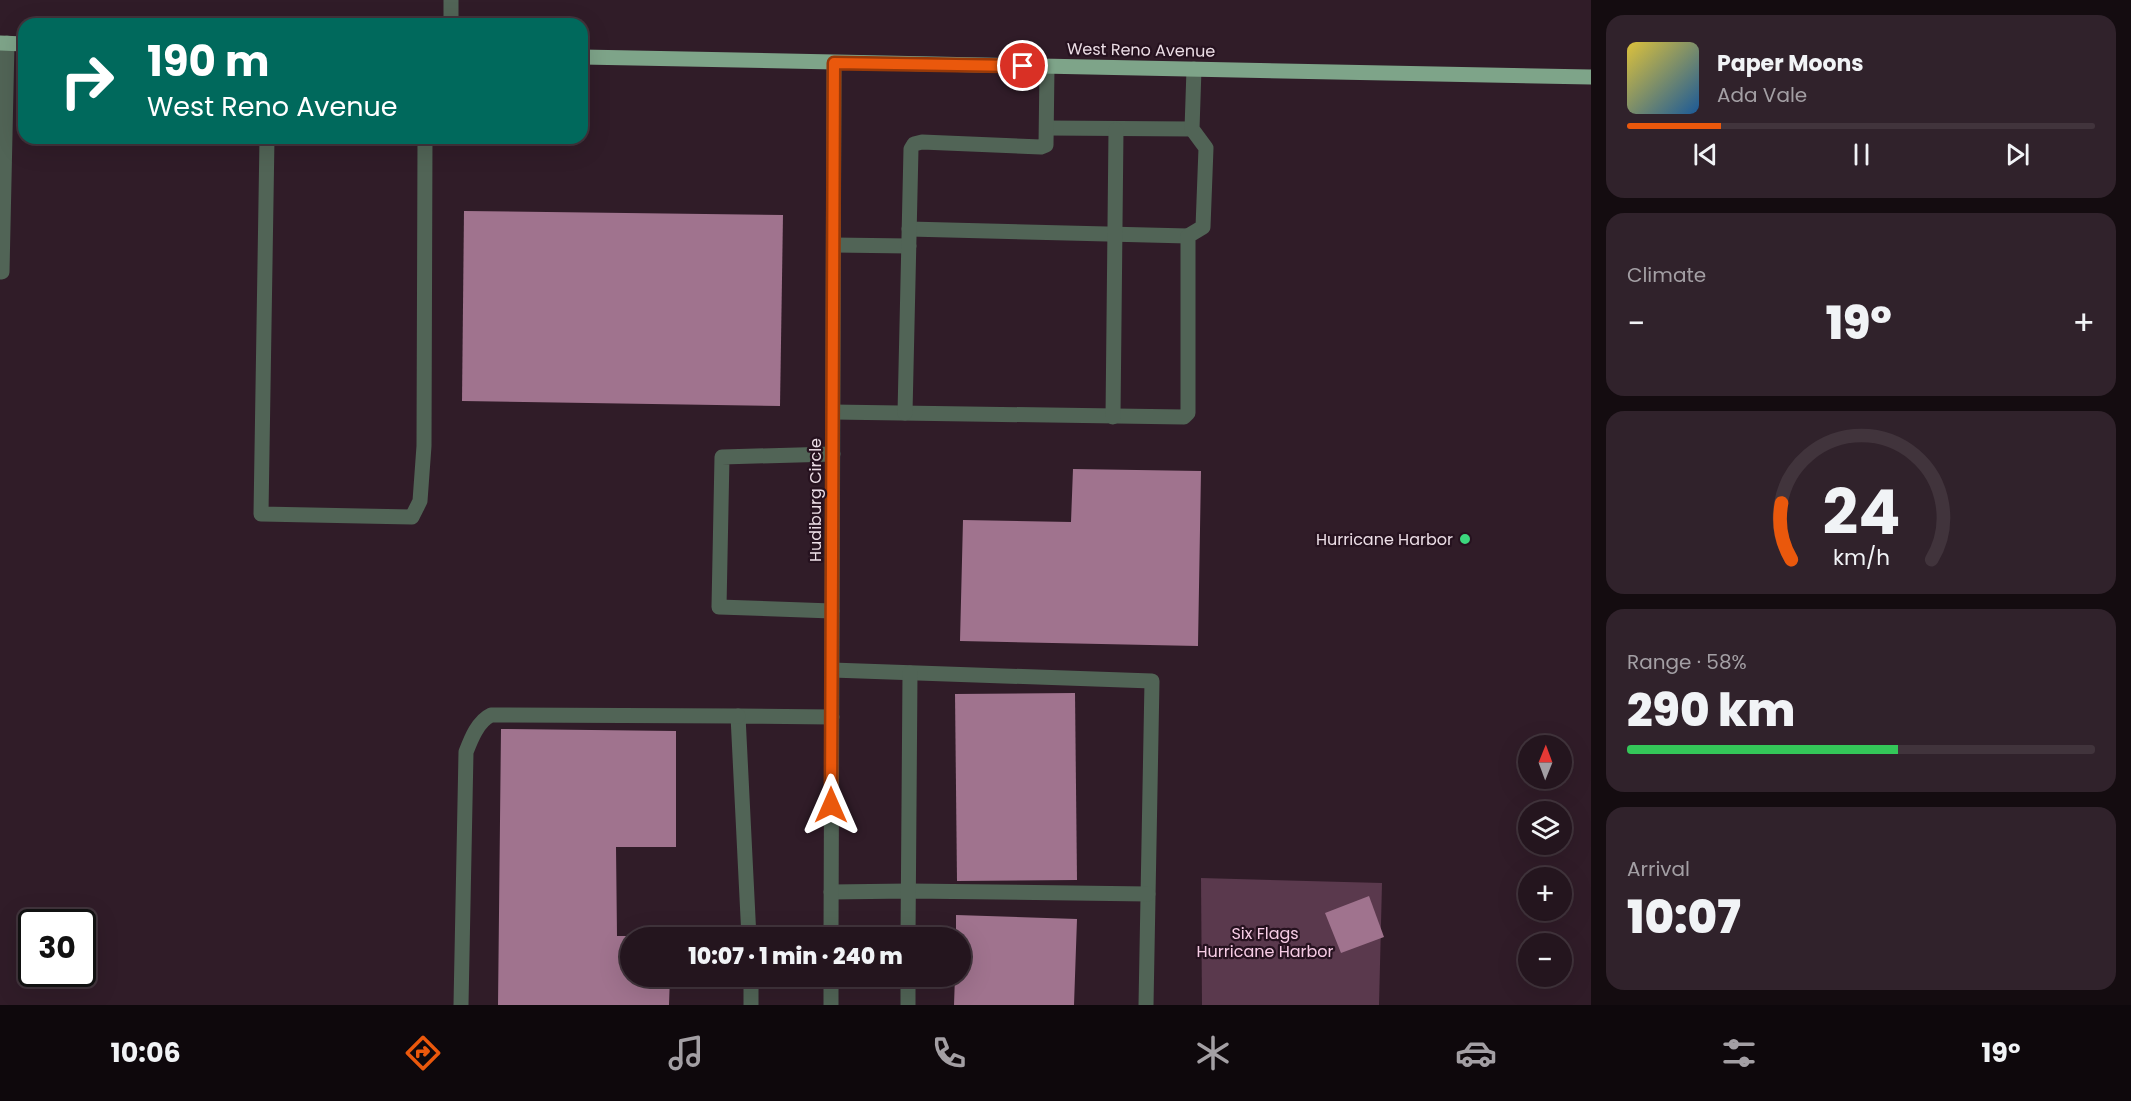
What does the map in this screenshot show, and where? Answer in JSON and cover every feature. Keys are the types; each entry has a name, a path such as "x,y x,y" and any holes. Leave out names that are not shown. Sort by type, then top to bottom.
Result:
{"main road":[{"name":"West Reno Avenue","path":"588,57 1591,77"}],"street":[{"path":"451,0 451,18"},
{"path":"0,272 2,272 4,43"},
{"name":"Hudiburg Circle","path":"831,927 834,63"},
{"path":"905,413 911,149 914,144 922,142 1041,147 1047,143 1047,67"},
{"path":"909,229 1188,236 1203,227 1206,148 1192,129 1194,69"},
{"path":"1047,128 1192,129"},
{"path":"1113,417 1116,130"},
{"path":"267,144 261,514 412,517 420,501 424,446 425,144"},
{"path":"833,412 1184,417 1188,413 1188,236"},
{"path":"834,245 909,246"},
{"path":"832,611 719,607 722,457 833,454"},
{"path":"832,670 1152,681 1146,1005"},
{"path":"908,927 910,673"},
{"path":"461,1005 466,752 469,742 484,718 491,715 832,717"},
{"path":"738,716 748,927"},
{"path":"831,892 1148,894"},
{"path":"751,987 751,1005"},
{"path":"831,987 831,1005"},
{"path":"908,987 908,1005"}],"green space":[{"name":"Six Flags Hurricane Harbor","path":"1201,878 1382,883 1379,1005 1202,1005"}],"building":[{"path":"464,211 783,215 780,406 462,401"},
{"path":"1073,469 1201,471 1198,646 960,641 963,520 1071,522"},
{"path":"1075,693 1077,880 957,881 955,694"},
{"path":"501,729 676,731 676,847 616,847 620,987 670,987 669,1005 498,1005"},
{"path":"1369,896 1384,937 1341,953 1325,913"},
{"path":"956,915 1077,919 1074,1005 954,1005 955,987 971,987 971,927 956,927"}],"place":[{"name":"Hurricane Harbor","path":"1465,539"}],"route":[{"path":"831,805 834,63 1023,66"}]}
